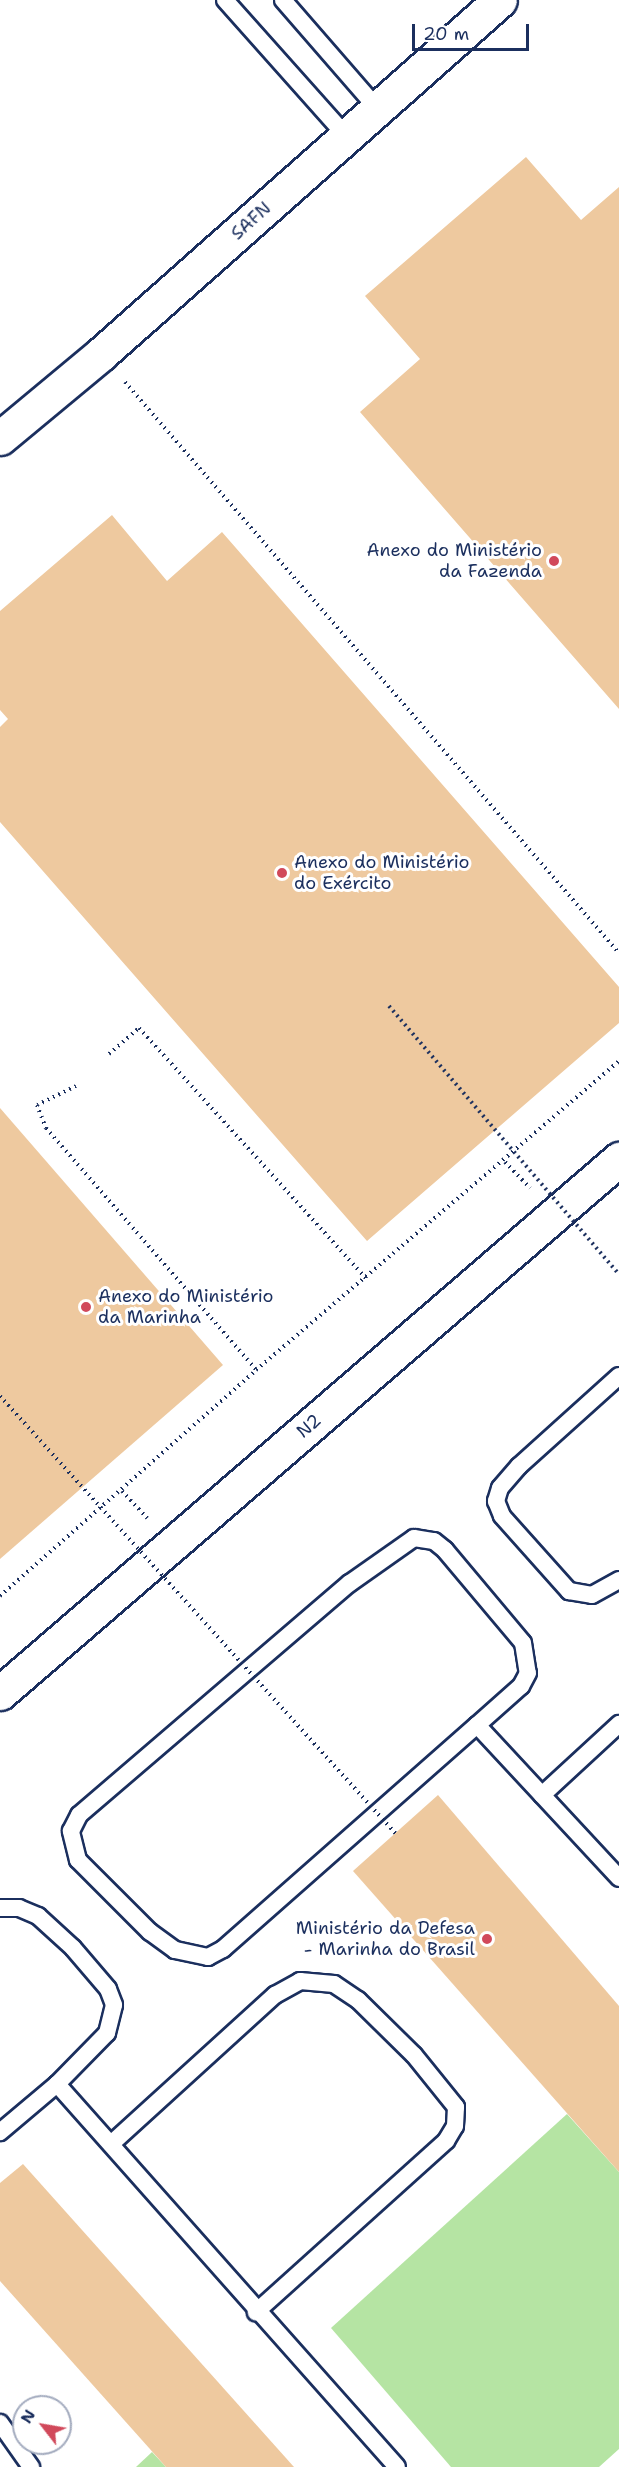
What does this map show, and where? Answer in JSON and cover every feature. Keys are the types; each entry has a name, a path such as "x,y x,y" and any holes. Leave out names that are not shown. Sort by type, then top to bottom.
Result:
{"main road":[{"name":"SAFN","path":"0,438 102,354 500,0"},
{"name":"N2","path":"0,1693 619,1159"}],"lane":[{"path":"225,0 346,136"},
{"path":"283,0 378,108"},
{"path":"619,1376 519,1466 500,1488 496,1502 502,1516 569,1591 592,1595 619,1580"},
{"path":"414,1538 434,1541 445,1550 523,1643 529,1662 528,1673 521,1686 477,1725 256,1922 208,1957 175,1950 150,1932 78,1860 73,1845 71,1831 79,1815 123,1775 350,1583 414,1538"},
{"path":"542,1795 619,1724"},
{"path":"477,1725 619,1878"},
{"path":"0,1908 19,1908 38,1916 73,1948 108,1989 114,2005 106,2032 57,2084 0,2132"},
{"path":"111,2144 275,1995 300,1982 334,1984 358,2000 414,2055 456,2108 455,2126 446,2141 256,2312"},
{"path":"57,2084 256,2312 397,2467"},
{"path":"0,2423 31,2467"}],"path":[{"path":"102,354 619,953"},
{"path":"389,1006 619,1274"},
{"path":"109,1054 139,1028 366,1278"},
{"path":"0,1596 256,1370 619,1061"},
{"path":"76,1086 38,1105 46,1128 256,1370"},
{"path":"0,1396 396,1834"}],"green space":[{"path":"567,2114 619,2172 619,2449 599,2467 451,2467 331,2328"},
{"path":"152,2452 166,2467 136,2467"}],"building":[{"name":"Anexo do Ministério da Fazenda","path":"526,157 581,220 619,187 619,709 360,412 420,359 365,296"},
{"name":"Anexo do Ministério do Exército","path":"112,515 167,581 222,532 619,987 619,1023 367,1241 0,822 0,727 8,719 0,710 0,611"},
{"name":"Anexo do Ministério da Marinha","path":"0,1108 223,1365 0,1559"},
{"name":"Ministério da Defesa - Marinha do Brasil","path":"438,1795 619,2006 619,2172 353,1871"},
{"path":"23,2164 294,2467 166,2467 0,2281 0,2183"}],"place":[{"name":"Anexo do Ministério da Fazenda","path":"554,561"},
{"name":"Anexo do Ministério do Exército","path":"282,873"},
{"name":"Anexo do Ministério da Marinha","path":"86,1307"},
{"name":"Ministério da Defesa - Marinha do Brasil","path":"487,1939"}]}
